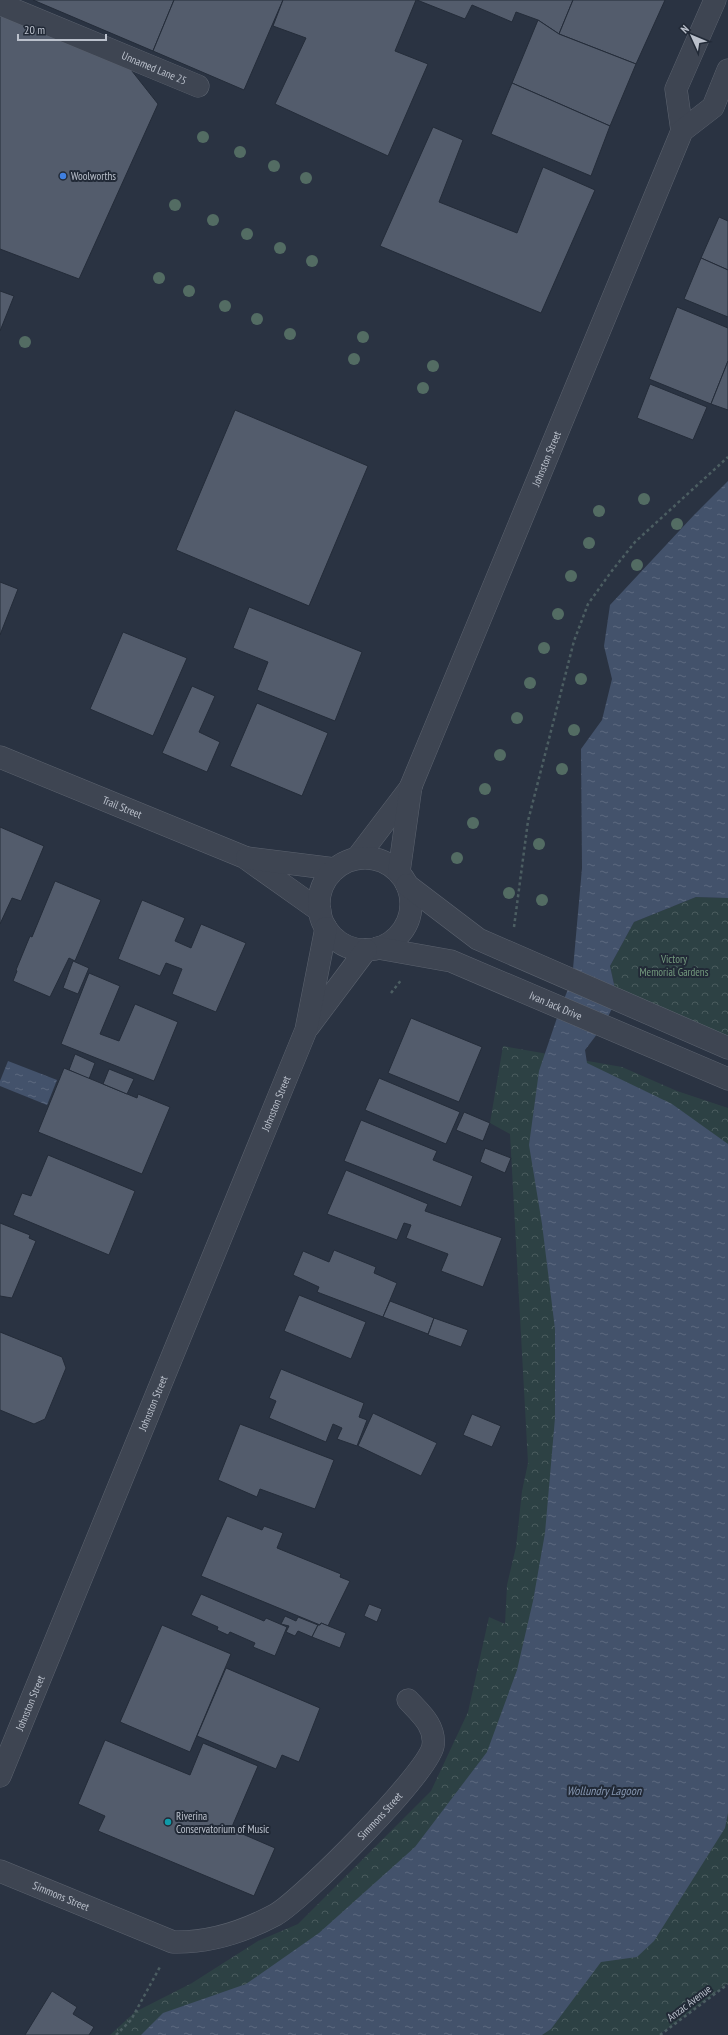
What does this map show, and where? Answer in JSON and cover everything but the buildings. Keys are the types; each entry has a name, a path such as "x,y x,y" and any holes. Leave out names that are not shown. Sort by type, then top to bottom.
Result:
{"street":[{"path":"682,131 676,89 715,0"},
{"name":"Unnamed Lane 25","path":"0,4 198,86"},
{"name":"Johnston Street","path":"357,858 412,786 682,131 713,107 728,70"},
{"name":"Trail Street","path":"0,757 244,857 335,869"},
{"name":"Johnston Street","path":"403,879 412,786"},
{"name":"Trail Street","path":"244,857 323,920"},
{"path":"403,879 411,900 410,916 403,930 392,941 372,949 355,949 343,944 323,920 321,891 326,879 335,869 345,862 357,858 372,858 387,863 403,879 478,939 617,998 728,1048"},
{"name":"Johnston Street","path":"0,1776 306,1030 323,920"},
{"name":"Johnston Street","path":"306,1030 372,949"},
{"name":"Ivan Jack Drive","path":"372,949 451,960 728,1079"},
{"name":"Simmons Street","path":"0,1871 182,1942 227,1935 276,1914 315,1882 394,1801 428,1758 433,1746 433,1734 428,1722 408,1700"}],"path":[{"path":"514,928 528,822 574,641 588,604 635,542 728,457"},
{"path":"116,2035 132,2020 182,1942"},
{"name":"Anzac Avenue","path":"660,2035 728,1984"}],"green space":[{"name":"Victory Memorial Gardens","path":"696,897 728,898 728,1048 617,998 610,966 634,922"},
{"name":"Wollundry Lagoon","path":"503,1046 622,1067 677,1091 728,1108 728,1983 659,2035 110,2035 135,2012 192,1983 258,1941 298,1924 431,1791 468,1712 489,1617 505,1624 507,1585 516,1547 522,1491 528,1463 510,1134 490,1123"}],"water":[{"name":"Wollundry Lagoon","path":"728,481 728,898 696,897 634,922 610,966 617,998 604,1025 585,1050 587,1063 672,1104 728,1144 728,1813 725,1828 654,1941 637,1957 601,1962 551,2029 542,2035 141,2035 163,2013 246,1984 319,1933 415,1847 487,1752 517,1670 533,1601 545,1533 555,1418 555,1329 542,1224 529,1145 539,1071 561,1006 572,980 582,868 581,749 602,720 612,679 604,646 610,605"},
{"path":"8,1061 57,1080 47,1105 0,1086 0,1081"}],"place":[{"name":"Woolworths","path":"63,176"},
{"name":"Riverina Conservatorium of Music","path":"168,1822"}]}
